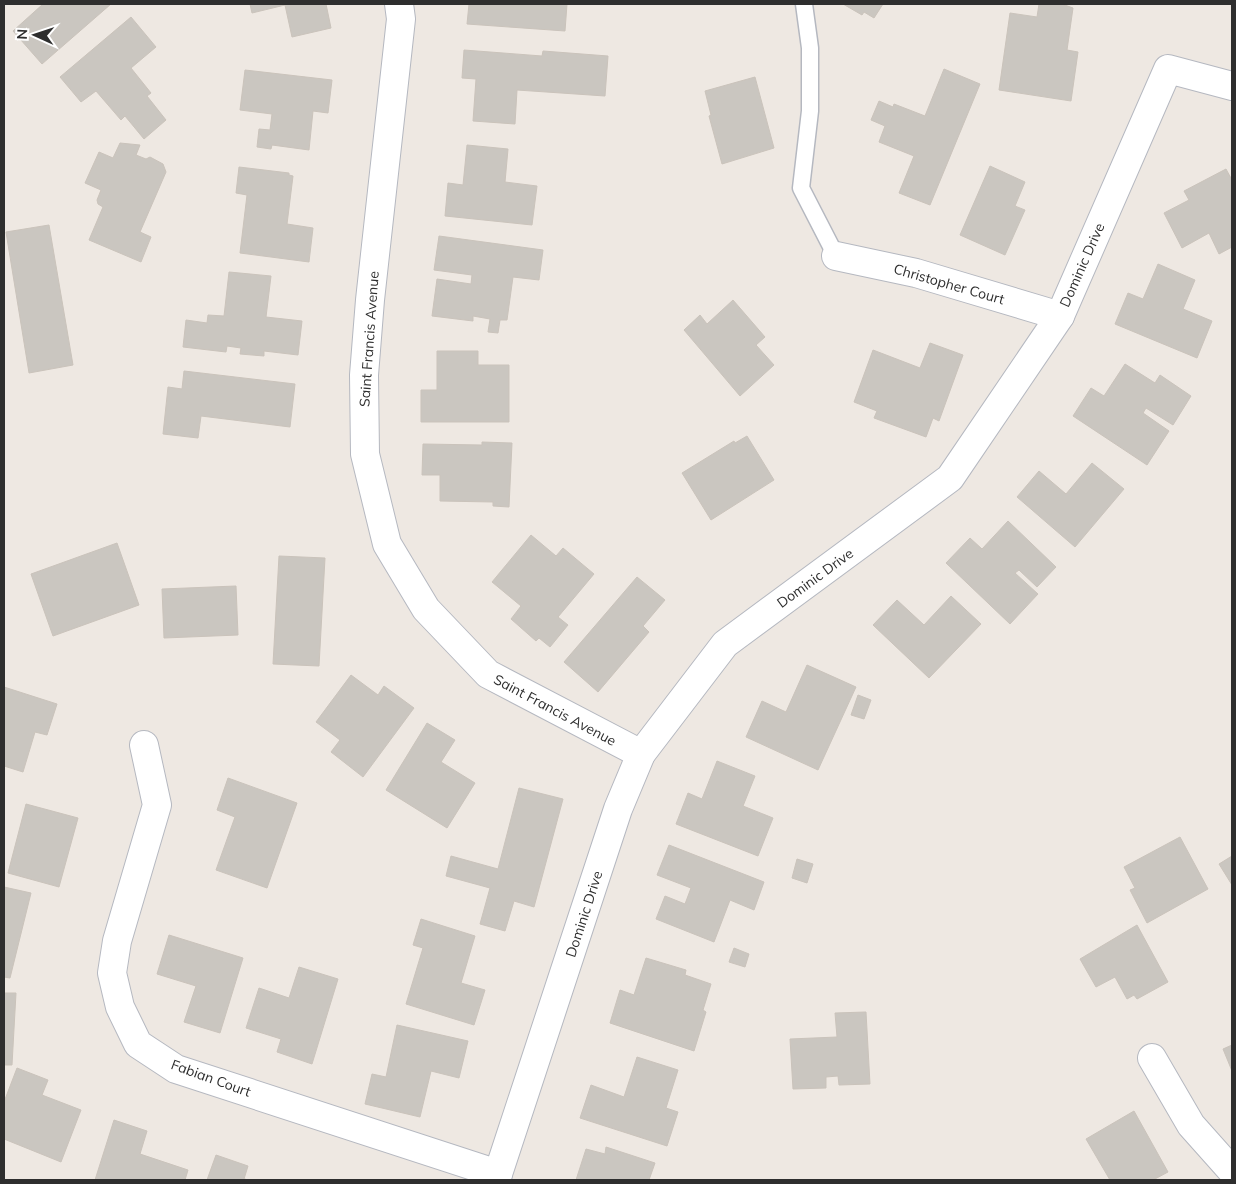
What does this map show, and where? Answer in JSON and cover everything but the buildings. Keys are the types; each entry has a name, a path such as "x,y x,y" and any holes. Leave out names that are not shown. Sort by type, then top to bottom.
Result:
{"street":[{"name":"Saint Francis Avenue","path":"399,4 401,19 371,290 364,375 365,454 387,544 426,609 488,674 641,754"},
{"name":"Dominic Drive","path":"497,1177 618,809 641,754 725,644 950,478 1060,316 1168,69 1232,86"},
{"name":"Christopher Court","path":"836,256 916,272 1060,316"},
{"name":"Fabian Court","path":"144,745 157,805 117,941 112,973 120,1007 138,1044 176,1069 497,1177"},
{"path":"1152,1058 1191,1125 1232,1172"}],"lane":[{"path":"804,4 810,48 810,111 801,188 836,256"}]}
